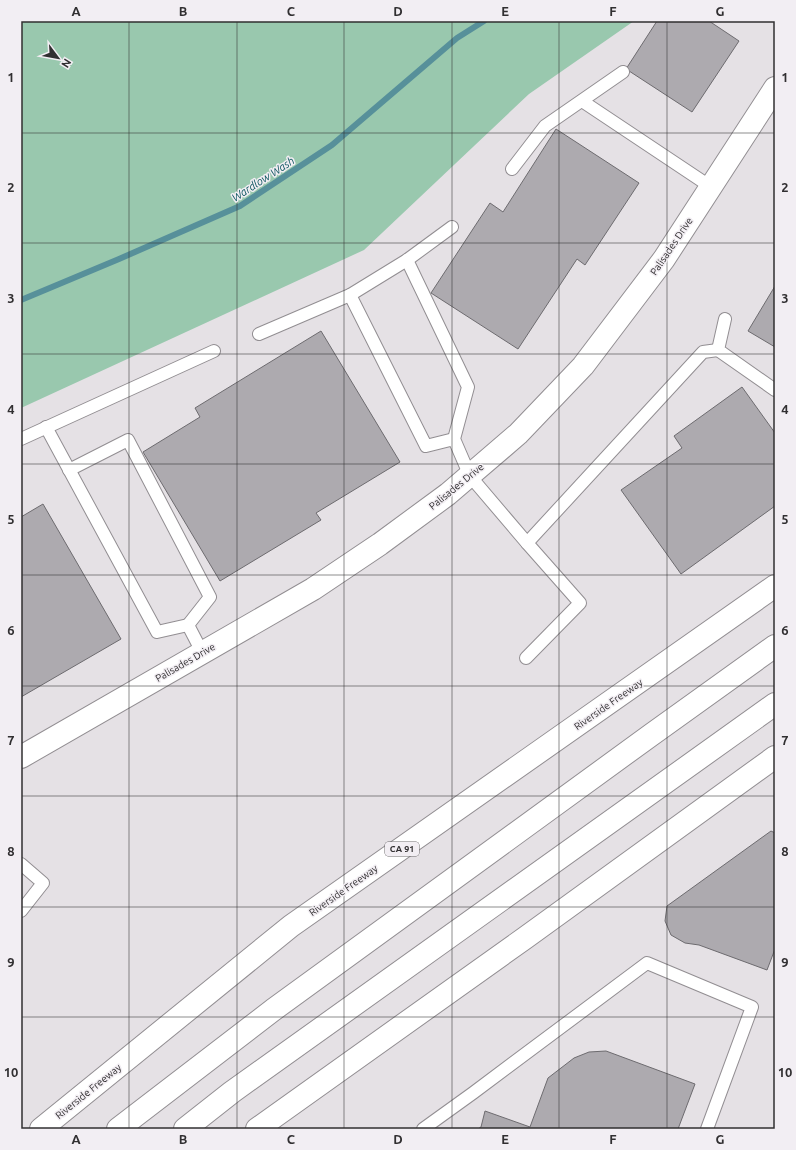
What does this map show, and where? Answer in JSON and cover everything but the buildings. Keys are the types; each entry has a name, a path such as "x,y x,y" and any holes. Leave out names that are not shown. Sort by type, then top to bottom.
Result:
{"main road":[{"name":"Palisades Drive","path":"21,757 313,589 380,544 448,494 518,434 583,366 664,259 775,88"},
{"name":"Riverside Freeway","path":"41,1129 291,926 775,586"},
{"path":"118,1129 286,1000 775,646"},
{"path":"185,1129 232,1092 775,704"},
{"path":"257,1129 532,933 775,757"}],"lane":[{"path":"512,169 545,126 623,72"},
{"path":"582,101 710,187"},
{"path":"259,334 350,295 407,260 452,227"},
{"path":"407,260 468,387 454,439 470,476 580,603 526,658"},
{"path":"350,295 426,446 454,439"},
{"path":"718,350 724,319"},
{"path":"527,543 703,352 718,350 775,390"},
{"path":"21,439 214,351"},
{"path":"46,427 69,470 157,632 188,625 210,597 128,440 69,470"},
{"path":"188,625 202,652"},
{"path":"21,864 43,883 21,910"},
{"path":"423,1129 473,1094 646,963 752,1007 707,1129"}],"green space":[{"path":"21,21 634,21 529,94 364,250 21,408"}],"waterway":[{"name":"Wardlow Wash","path":"21,300 240,206 332,145 457,38 484,21"}]}
